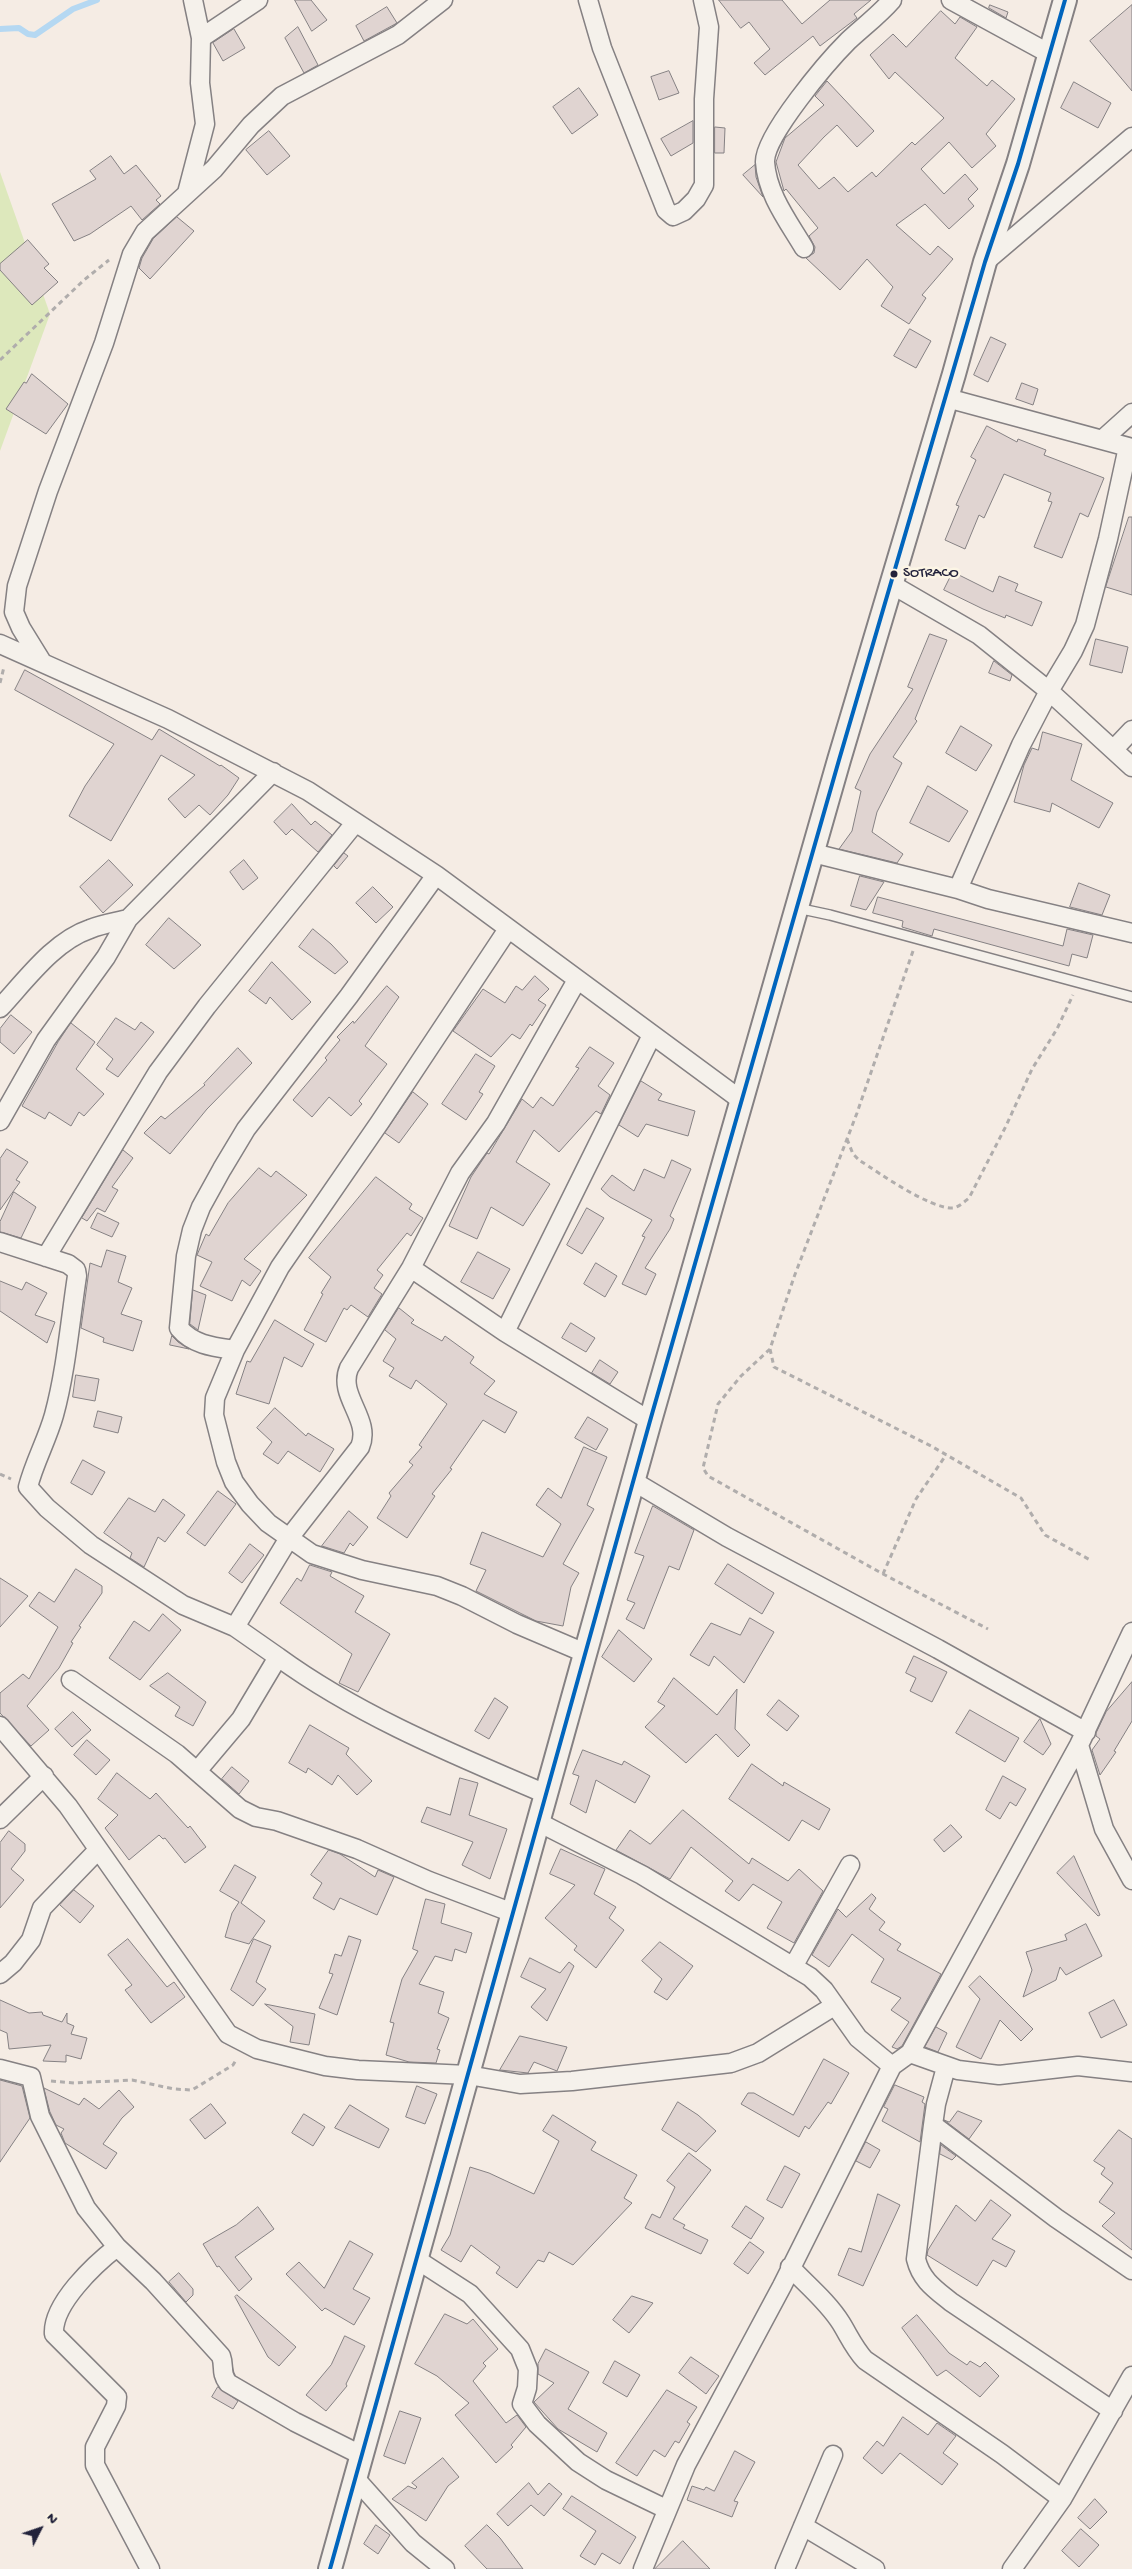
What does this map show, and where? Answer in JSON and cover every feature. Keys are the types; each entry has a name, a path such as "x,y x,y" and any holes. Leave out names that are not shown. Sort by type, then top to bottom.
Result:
{"street":[{"path":"187,193 205,124 200,83 201,38 193,0"},
{"path":"201,38 258,0"},
{"path":"42,662 21,628 14,612 17,586 48,491 104,343 132,254 145,232 214,169 250,125 282,96 398,35 443,0"},
{"path":"588,0 602,48 639,144 666,210 673,216 684,212 696,199 704,185 704,99 709,26 703,0"},
{"path":"804,248 768,183 765,160 772,139 825,68 848,42 892,0"},
{"path":"951,0 1050,54"},
{"path":"330,2569 633,1480 741,1100 947,398 985,262 1018,164 1065,0"},
{"path":"985,262 1132,137"},
{"path":"947,398 1130,447 1085,625 1073,651 1049,691 1021,745 958,889"},
{"path":"1102,440 1132,413"},
{"path":"892,584 979,635 1049,691 1132,767"},
{"path":"0,644 168,719 308,791 436,875 741,1100"},
{"path":"1114,749 1132,730"},
{"path":"0,1121 46,1040 106,957 128,919 273,772"},
{"path":"46,1257 158,1072 207,1006 355,823"},
{"path":"813,853 958,889 988,899 1132,932"},
{"path":"234,1350 196,1342 179,1328 186,1256 201,1207 246,1128 349,996 436,875"},
{"path":"0,1008 53,953 71,938 90,929 128,919"},
{"path":"508,929 280,1267 234,1350 215,1398 214,1415 226,1462 234,1482 250,1504 268,1523 312,1554 362,1570 412,1579 445,1589 517,1624 585,1653"},
{"path":"234,1627 288,1538 352,1459 364,1438 364,1430 346,1385 346,1376 411,1268 460,1173 496,1123 577,980"},
{"path":"505,1332 652,1035"},
{"path":"0,1242 68,1264 76,1270 77,1276 54,1414 28,1487 47,1508 91,1545 183,1605 234,1627 278,1657 375,1715 446,1751 546,1794"},
{"path":"411,1268 505,1332 650,1421"},
{"path":"633,1480 727,1537 938,1649 1082,1739 1104,1829 1132,1880"},
{"path":"643,2569 666,2509 686,2465 790,2267 892,2066 910,2053 1082,1739 1132,1632"},
{"path":"198,1770 241,1719 278,1657"},
{"path":"72,1680 198,1770 240,1809 256,1817 277,1821 357,1849 429,1881 513,1913"},
{"path":"0,1726 68,1806 228,2034 246,2046 325,2066 358,2070 468,2075 520,2084 581,2080 731,2063 758,2053 834,2006"},
{"path":"0,1819 44,1776"},
{"path":"538,1822 642,1876 818,1983 858,2038 892,2066"},
{"path":"0,1974 13,1963 31,1940 42,1908 98,1850"},
{"path":"793,1967 850,1865"},
{"path":"910,2053 946,2067 999,2075 1078,2066 1132,2072"},
{"path":"946,2067 936,2104 933,2125 916,2260 919,2272 929,2284 951,2302 1113,2410"},
{"path":"0,2070 31,2077 40,2116 86,2208 117,2247 153,2281 221,2356 223,2362 222,2374 228,2383 295,2422 362,2455"},
{"path":"933,2125 1056,2218 1132,2270"},
{"path":"117,2247 104,2257 79,2284 57,2312 53,2323 54,2334 117,2397 116,2406 95,2447 95,2465 150,2569"},
{"path":"416,2259 470,2294 520,2349 528,2369 527,2388 522,2404 537,2424 578,2462 606,2480 666,2509"},
{"path":"790,2267 832,2312 855,2350 864,2360 1002,2454 1062,2499"},
{"path":"1012,2569 1062,2499 1132,2376"},
{"path":"785,2569 833,2454"},
{"path":"355,2478 413,2543 445,2569"},
{"path":"803,2526 875,2569"}],"lane":[{"path":"796,908 830,915 1132,997"}],"path":[{"path":"0,360 84,280 114,256"},
{"path":"918,939 847,1138 794,1277 770,1349 741,1376 718,1404 703,1468 708,1476 884,1574 988,1629"},
{"path":"847,1138 853,1154 860,1160 913,1194 944,1207 954,1208 962,1204 969,1198 1032,1069 1057,1028 1080,982"},
{"path":"770,1349 774,1367 946,1454 1021,1498 1046,1535 1092,1561"},
{"path":"884,1574 916,1499 946,1454"},
{"path":"31,2077 74,2083 132,2080 174,2089 192,2090 233,2065 246,2046"}],"green space":[{"path":"0,172 50,314 0,451"}],"building":[{"path":"295,0 311,0 327,20 312,31"},
{"path":"719,0 782,0 802,24 830,0 871,0 854,14 857,18 820,46 813,36 765,75 754,63 770,49 749,22 741,28"},
{"path":"990,5 1008,12 1006,18 989,8"},
{"path":"1132,5 1132,91 1090,41"},
{"path":"387,7 397,23 364,41 356,26"},
{"path":"941,11 955,24 960,17 977,27 955,58 987,86 992,80 1015,99 986,134 996,146 972,168 949,142 921,169 944,194 965,174 978,189 968,199 974,206 949,229 925,204 896,225 930,255 938,246 953,259 922,295 926,298 909,324 881,306 893,287 867,259 840,290 806,258 814,253 815,247 809,236 818,228 786,189 784,191 776,162 785,138 824,105 815,96 827,81 874,131 857,147 837,125 824,137 798,165 819,189 834,177 848,192 872,172 876,177 912,142 915,145 944,118 895,72 889,79 870,55 893,34 906,47"},
{"path":"298,27 318,65 304,73 285,38"},
{"path":"234,29 245,48 223,61 213,43"},
{"path":"669,71 679,93 659,100 651,77"},
{"path":"1074,82 1111,103 1098,128 1061,108"},
{"path":"579,88 598,115 572,134 553,107"},
{"path":"693,121 693,143 671,156 661,139"},
{"path":"715,127 725,128 724,153 715,153"},
{"path":"269,131 290,156 267,175 246,150"},
{"path":"111,156 124,174 136,165 161,196 156,200 160,204 142,220 131,206 90,234 74,241 52,204 96,179 90,171"},
{"path":"755,165 756,177 763,197 743,175"},
{"path":"177,217 194,231 150,279 139,268 142,258 153,239"},
{"path":"28,240 49,264 44,268 58,282 32,305 0,270 0,264"},
{"path":"910,329 931,341 916,368 894,356"},
{"path":"991,337 1006,344 988,382 974,375"},
{"path":"32,374 68,404 46,434 6,409 24,382 26,383"},
{"path":"1022,383 1038,389 1033,405 1016,399"},
{"path":"987,426 1017,442 1018,439 1046,450 1044,455 1104,478 1088,517 1080,513 1062,558 1034,547 1052,502 1048,501 1051,493 1004,474 984,518 979,515 965,549 945,540 959,506 956,505 976,460 971,457"},
{"path":"1129,517 1132,517 1132,595 1106,587"},
{"path":"953,572 993,592 999,576 1018,584 1015,591 1042,602 1032,626 1006,615 1005,618 983,609 944,590"},
{"path":"930,634 947,640 915,719 917,721 893,757 902,763 877,812 872,832 903,854 897,863 839,849 852,831 861,791 855,788 870,754 913,689 908,687"},
{"path":"1096,639 1128,647 1122,673 1090,665"},
{"path":"994,661 1012,675 1010,681 989,673"},
{"path":"25,670 152,740 159,729 221,765 239,778 228,795 210,815 199,805 185,818 168,799 195,775 161,755 111,841 69,816 85,786 114,744 15,690"},
{"path":"961,726 992,745 976,771 946,753"},
{"path":"1043,732 1082,744 1071,780 1113,803 1099,828 1052,803 1050,812 1014,802 1024,765 1032,748 1038,750"},
{"path":"928,786 968,811 949,842 910,823"},
{"path":"292,804 311,825 315,821 332,835 318,852 292,829 286,835 274,822"},
{"path":"344,853 348,856 337,869 334,866"},
{"path":"109,860 133,885 103,913 80,887"},
{"path":"244,860 258,878 243,890 230,872"},
{"path":"860,876 884,882 866,910 851,906"},
{"path":"1079,883 1110,895 1102,915 1070,907"},
{"path":"373,887 393,907 376,923 356,903"},
{"path":"878,897 1063,946 1067,929 1093,935 1087,958 1072,954 1069,966 934,929 932,936 902,927 903,921 873,913"},
{"path":"169,918 201,945 174,969 146,945"},
{"path":"313,929 348,962 335,974 299,947"},
{"path":"272,962 311,1002 292,1020 270,997 266,1004 249,991"},
{"path":"535,976 549,989 538,1000 546,1005 532,1026 530,1024 520,1039 512,1034 491,1057 453,1031 483,989 505,1003 516,986 522,990"},
{"path":"387,986 399,997 365,1046 387,1064 359,1101 362,1104 351,1116 329,1097 312,1117 293,1100 327,1060 325,1058 340,1040 337,1037 353,1021 354,1023"},
{"path":"11,1015 32,1032 14,1054 0,1042 0,1029"},
{"path":"116,1018 135,1030 141,1022 154,1032 118,1077 106,1069 113,1059 97,1045"},
{"path":"71,1023 95,1042 76,1069 104,1094 84,1116 79,1112 71,1126 49,1112 45,1119 22,1106 58,1042"},
{"path":"590,1047 614,1063 598,1086 610,1095 601,1114 596,1111 559,1152 534,1130 516,1162 550,1184 523,1226 491,1207 477,1239 449,1226 471,1177 487,1153 489,1154 522,1099 533,1108 541,1097 553,1106 579,1068 576,1067"},
{"path":"238,1048 252,1063 207,1109 170,1154 144,1133 161,1116 165,1119 205,1085"},
{"path":"476,1054 495,1066 479,1092 483,1094 466,1120 442,1104"},
{"path":"641,1081 662,1094 658,1100 695,1111 688,1136 646,1124 638,1137 619,1125"},
{"path":"413,1092 428,1104 399,1143 385,1133"},
{"path":"7,1149 28,1162 16,1180 20,1182 0,1210 0,1159"},
{"path":"123,1150 133,1158 112,1187 118,1190 105,1212 97,1208 87,1221 82,1218"},
{"path":"672,1160 691,1169 670,1216 674,1219 670,1229 645,1268 656,1274 646,1295 622,1284 645,1237 642,1236 652,1220 610,1197 601,1189 612,1175 634,1191 644,1169 664,1178"},
{"path":"259,1168 271,1177 276,1171 307,1195 244,1259 261,1271 250,1286 242,1280 232,1301 200,1286 212,1262 197,1255 206,1234 209,1236 228,1203"},
{"path":"376,1177 412,1204 409,1209 423,1218 411,1236 407,1233 377,1270 383,1275 374,1288 382,1294 368,1317 351,1305 347,1310 344,1308 326,1342 304,1330 323,1294 321,1293 331,1277 309,1258"},
{"path":"14,1192 36,1207 21,1238 0,1232 0,1222"},
{"path":"587,1208 604,1218 582,1254 567,1245"},
{"path":"98,1213 119,1223 112,1237 91,1228"},
{"path":"107,1250 126,1256 118,1282 132,1288 121,1314 142,1321 133,1351 103,1342 104,1338 81,1328 90,1263 101,1267"},
{"path":"478,1252 510,1269 493,1299 461,1282"},
{"path":"596,1263 617,1276 605,1297 584,1284"},
{"path":"0,1281 22,1290 26,1282 47,1293 35,1315 55,1322 47,1343 0,1311"},
{"path":"193,1290 206,1295 198,1330 190,1324"},
{"path":"399,1308 414,1320 411,1323 442,1341 445,1336 474,1357 470,1363 495,1381 484,1394 517,1412 505,1433 483,1420 450,1468 452,1469 432,1494 435,1496 407,1538 377,1518 391,1496 389,1493 413,1465 409,1462 422,1447 419,1445 447,1404 416,1380 411,1389 389,1376 394,1368 383,1361 396,1339 385,1330"},
{"path":"275,1320 314,1344 302,1367 284,1357 269,1404 236,1394 247,1361 250,1362"},
{"path":"571,1323 595,1338 586,1352 562,1338"},
{"path":"172,1336 178,1342 189,1349 170,1345"},
{"path":"600,1360 618,1372 610,1384 592,1373"},
{"path":"76,1375 99,1379 95,1401 73,1397"},
{"path":"275,1408 306,1436 308,1433 334,1449 320,1472 288,1451 278,1464 263,1454 272,1442 257,1428"},
{"path":"98,1411 122,1417 118,1433 94,1427"},
{"path":"588,1417 608,1429 596,1450 575,1438"},
{"path":"584,1447 607,1457 587,1505 594,1509 563,1564 579,1573 571,1587 563,1626 536,1621 476,1591 486,1570 470,1564 482,1532 543,1557 561,1524 536,1505 548,1488 561,1498"},
{"path":"83,1460 105,1472 92,1495 71,1483"},
{"path":"218,1491 236,1504 205,1546 187,1533"},
{"path":"129,1498 155,1512 163,1499 185,1515 165,1542 158,1537 144,1567 130,1558 132,1553 104,1533"},
{"path":"653,1506 694,1530 679,1570 669,1566 644,1629 626,1619 635,1603 627,1600 644,1556 635,1553"},
{"path":"349,1511 368,1527 353,1546 350,1543 344,1553 322,1546"},
{"path":"250,1544 264,1555 242,1583 229,1573"},
{"path":"728,1564 774,1593 762,1614 715,1584"},
{"path":"310,1565 332,1572 330,1576 364,1596 355,1612 390,1634 358,1692 339,1683 352,1654 280,1603 297,1578 301,1581"},
{"path":"76,1569 102,1586 102,1593 79,1626 81,1627 71,1642 73,1643 59,1668 27,1706 49,1730 31,1746 0,1713 0,1693 23,1674 29,1679 58,1627 29,1606 39,1592 54,1602"},
{"path":"0,1578 28,1596 0,1627"},
{"path":"163,1614 181,1630 140,1680 109,1658 134,1621 149,1631"},
{"path":"750,1618 774,1632 744,1683 714,1656 709,1666 690,1655 711,1623 740,1635"},
{"path":"619,1630 652,1659 634,1682 602,1657"},
{"path":"914,1656 947,1672 932,1702 910,1691 916,1678 906,1673"},
{"path":"168,1673 206,1702 193,1726 175,1716 180,1707 150,1686"},
{"path":"674,1678 717,1715 737,1689 735,1729 750,1745 738,1757 716,1734 686,1763 645,1727 665,1706 658,1702"},
{"path":"1132,1682 1132,1721 1114,1751 1116,1752 1100,1775 1092,1750 1100,1739 1096,1736 1096,1733 1106,1712"},
{"path":"495,1698 508,1707 489,1739 475,1731"},
{"path":"779,1700 799,1716 787,1731 767,1715"},
{"path":"970,1710 1019,1738 1005,1762 956,1733"},
{"path":"73,1712 91,1730 72,1747 55,1729"},
{"path":"1040,1719 1051,1744 1043,1755 1024,1742"},
{"path":"310,1725 349,1748 346,1754 372,1781 357,1795 338,1775 332,1785 308,1768 306,1773 289,1763"},
{"path":"87,1740 110,1760 96,1775 74,1755"},
{"path":"583,1750 622,1765 624,1761 650,1776 635,1803 596,1780 586,1813 570,1804 579,1776 573,1774"},
{"path":"752,1764 783,1786 784,1782 830,1809 819,1830 802,1820 789,1841 729,1799"},
{"path":"232,1767 249,1781 239,1794 222,1779"},
{"path":"117,1773 150,1799 156,1793 188,1828 190,1826 206,1847 185,1863 165,1838 163,1839 159,1835 129,1860 105,1828 118,1815 98,1799"},
{"path":"1003,1776 1026,1789 1016,1806 1010,1802 1000,1819 986,1810"},
{"path":"460,1778 478,1783 469,1815 507,1829 490,1879 462,1865 473,1842 421,1822 427,1807 450,1815"},
{"path":"683,1810 749,1864 752,1858 788,1881 799,1869 823,1891 794,1943 767,1928 782,1902 753,1884 739,1901 725,1891 733,1881 691,1847 670,1879 616,1850 630,1830 650,1844"},
{"path":"951,1825 962,1837 944,1852 934,1840"},
{"path":"9,1831 25,1844 25,1851 11,1869 24,1880 0,1908 0,1843"},
{"path":"561,1849 605,1869 594,1894 616,1907 609,1918 624,1930 596,1968 574,1950 577,1946 545,1918 575,1885 550,1874"},
{"path":"329,1850 340,1854 375,1877 378,1870 394,1877 377,1915 340,1898 334,1910 313,1898 322,1883 311,1875"},
{"path":"1074,1856 1100,1915 1098,1916 1057,1873"},
{"path":"235,1865 256,1877 241,1903 265,1921 249,1944 225,1937 232,1913 239,1902 220,1891"},
{"path":"74,1890 94,1906 80,1923 60,1905"},
{"path":"872,1894 876,1898 869,1909 885,1922 879,1930 901,1944 897,1950 941,1974 902,2046 897,2049 892,2047 909,2022 891,2010 901,1998 871,1982 884,1959 852,1934 829,1967 812,1955 838,1909 846,1917"},
{"path":"426,1899 445,1904 441,1923 472,1933 466,1953 455,1949 452,1961 435,1956 419,1984 444,1992 438,2013 449,2018 437,2049 440,2050 436,2063 409,2062 386,2055 394,2023 390,2022 402,1979 418,1951 413,1949"},
{"path":"1086,1924 1102,1956 1066,1975 1060,1967 1056,1980 1023,1997 1032,1970 1026,1952 1067,1940 1065,1935"},
{"path":"349,1936 361,1940 337,2015 319,2008 333,1974 329,1973 335,1954 341,1956"},
{"path":"128,1939 167,1987 174,1982 185,1997 151,2023 125,1990 132,1985 108,1955"},
{"path":"254,1939 271,1946 256,1982 266,1989 253,2006 231,1990"},
{"path":"660,1942 693,1966 667,2000 654,1992 662,1979 642,1961"},
{"path":"530,1958 560,1973 569,1962 574,1966 547,2021 531,2007 546,1989 521,1977"},
{"path":"980,1976 1033,2029 1021,2041 1000,2020 981,2059 956,2047 980,1999 969,1987"},
{"path":"0,2000 29,2013 42,2012 43,2015 62,2022 67,2013 67,2023 74,2026 71,2034 87,2038 81,2059 66,2055 66,2062 43,2061 51,2045 9,2049 7,2033 0,2030"},
{"path":"1114,2000 1127,2025 1101,2038 1089,2013"},
{"path":"265,2004 315,2014 309,2045 290,2042 293,2027"},
{"path":"936,2027 947,2033 938,2052 925,2047"},
{"path":"520,2036 567,2047 557,2071 534,2062 528,2073 500,2070"},
{"path":"824,2059 849,2073 831,2104 828,2102 809,2129 805,2126 799,2137 741,2104 748,2093 754,2093 793,2115"},
{"path":"0,2080 22,2086 30,2118 0,2162"},
{"path":"895,2085 924,2097 922,2102 925,2104 920,2142 882,2121 888,2109 884,2107"},
{"path":"417,2086 437,2094 425,2124 406,2117"},
{"path":"44,2088 79,2105 84,2098 99,2109 119,2090 134,2107 122,2118 103,2144 117,2153 106,2169 65,2143 61,2133 64,2129 56,2125 50,2112"},
{"path":"678,2102 698,2115 716,2131 696,2152 662,2130"},
{"path":"211,2104 226,2123 205,2139 190,2120"},
{"path":"350,2105 389,2129 379,2148 335,2128"},
{"path":"958,2111 982,2121 969,2139 944,2120 949,2122"},
{"path":"304,2114 325,2127 313,2146 292,2133"},
{"path":"553,2115 596,2142 591,2150 637,2175 624,2198 632,2203 573,2265 549,2252 544,2262 538,2260 517,2288 496,2273 500,2267 471,2245 461,2262 441,2250 450,2235 470,2167 489,2173 534,2194 559,2141 543,2131"},
{"path":"1119,2130 1132,2139 1132,2250 1102,2226 1115,2213 1099,2202 1113,2183 1101,2174 1105,2168 1094,2161"},
{"path":"866,2142 880,2150 870,2168 856,2161"},
{"path":"941,2145 956,2156 952,2160 940,2154"},
{"path":"689,2153 711,2170 673,2219 685,2225 683,2228 708,2240 701,2254 645,2228 652,2214 660,2218 675,2187 667,2181"},
{"path":"785,2166 800,2174 782,2208 767,2200"},
{"path":"878,2194 900,2205 863,2286 838,2275 849,2248 861,2252"},
{"path":"991,2200 1011,2215 992,2239 1015,2251 1006,2267 993,2260 977,2286 927,2255 928,2250 956,2205 975,2221"},
{"path":"746,2206 764,2218 751,2239 732,2227"},
{"path":"258,2207 274,2229 235,2257 252,2279 239,2291 219,2266 217,2267 203,2244 236,2225"},
{"path":"350,2241 373,2254 353,2289 370,2298 354,2325 325,2308 322,2311 286,2274 299,2262 324,2288"},
{"path":"750,2242 764,2252 748,2274 734,2264"},
{"path":"179,2273 193,2289 193,2295 186,2302 169,2282"},
{"path":"237,2295 296,2347 279,2366 268,2357 235,2297"},
{"path":"632,2296 653,2303 629,2333 613,2320"},
{"path":"445,2314 467,2324 473,2319 498,2349 483,2363 486,2366 473,2381 506,2423 517,2415 526,2427 511,2445 513,2447 496,2463 455,2415 469,2403 437,2376 415,2364"},
{"path":"917,2315 949,2353 967,2365 970,2361 980,2367 985,2362 999,2376 980,2397 946,2370 937,2376 902,2328"},
{"path":"345,2336 365,2346 346,2384 347,2386 326,2411 306,2395 331,2365"},
{"path":"546,2349 589,2372 568,2409 607,2433 597,2452 558,2429 534,2402 554,2383 538,2374 538,2364"},
{"path":"691,2357 719,2376 706,2394 679,2373"},
{"path":"615,2361 640,2375 627,2397 603,2383"},
{"path":"218,2387 238,2401 233,2409 212,2397"},
{"path":"667,2390 697,2407 687,2422 690,2424 679,2443 675,2441 665,2457 654,2450 637,2476 616,2463"},
{"path":"400,2411 421,2418 405,2464 384,2456"},
{"path":"903,2417 928,2435 937,2423 956,2436 943,2453 958,2464 942,2485 900,2453 882,2474 863,2458 877,2441 883,2446"},
{"path":"735,2451 755,2462 734,2501 738,2502 732,2517 687,2500 692,2486 704,2490 706,2487 714,2491"},
{"path":"443,2458 459,2477 448,2486 426,2521 392,2499 408,2486 415,2489 417,2487 412,2483"},
{"path":"529,2483 538,2495 549,2483 562,2494 544,2516 531,2505 508,2526 497,2514"},
{"path":"572,2496 636,2537 620,2564 602,2553 595,2565 580,2556 596,2531 563,2509"},
{"path":"1095,2499 1107,2512 1090,2529 1078,2518"},
{"path":"376,2525 390,2535 378,2554 364,2544"},
{"path":"487,2525 500,2538 523,2569 487,2569 465,2546"},
{"path":"1081,2529 1099,2545 1079,2567 1062,2551"},
{"path":"683,2541 710,2569 655,2569"}],"waterway":[{"path":"0,29 19,28 28,34 35,35 73,9 97,0"}],"transit line":[{"path":"330,2569 650,1421 839,760 985,262 1018,164 1065,0"}],"place":[{"name":"SOTRACO","path":"894,574"}]}
